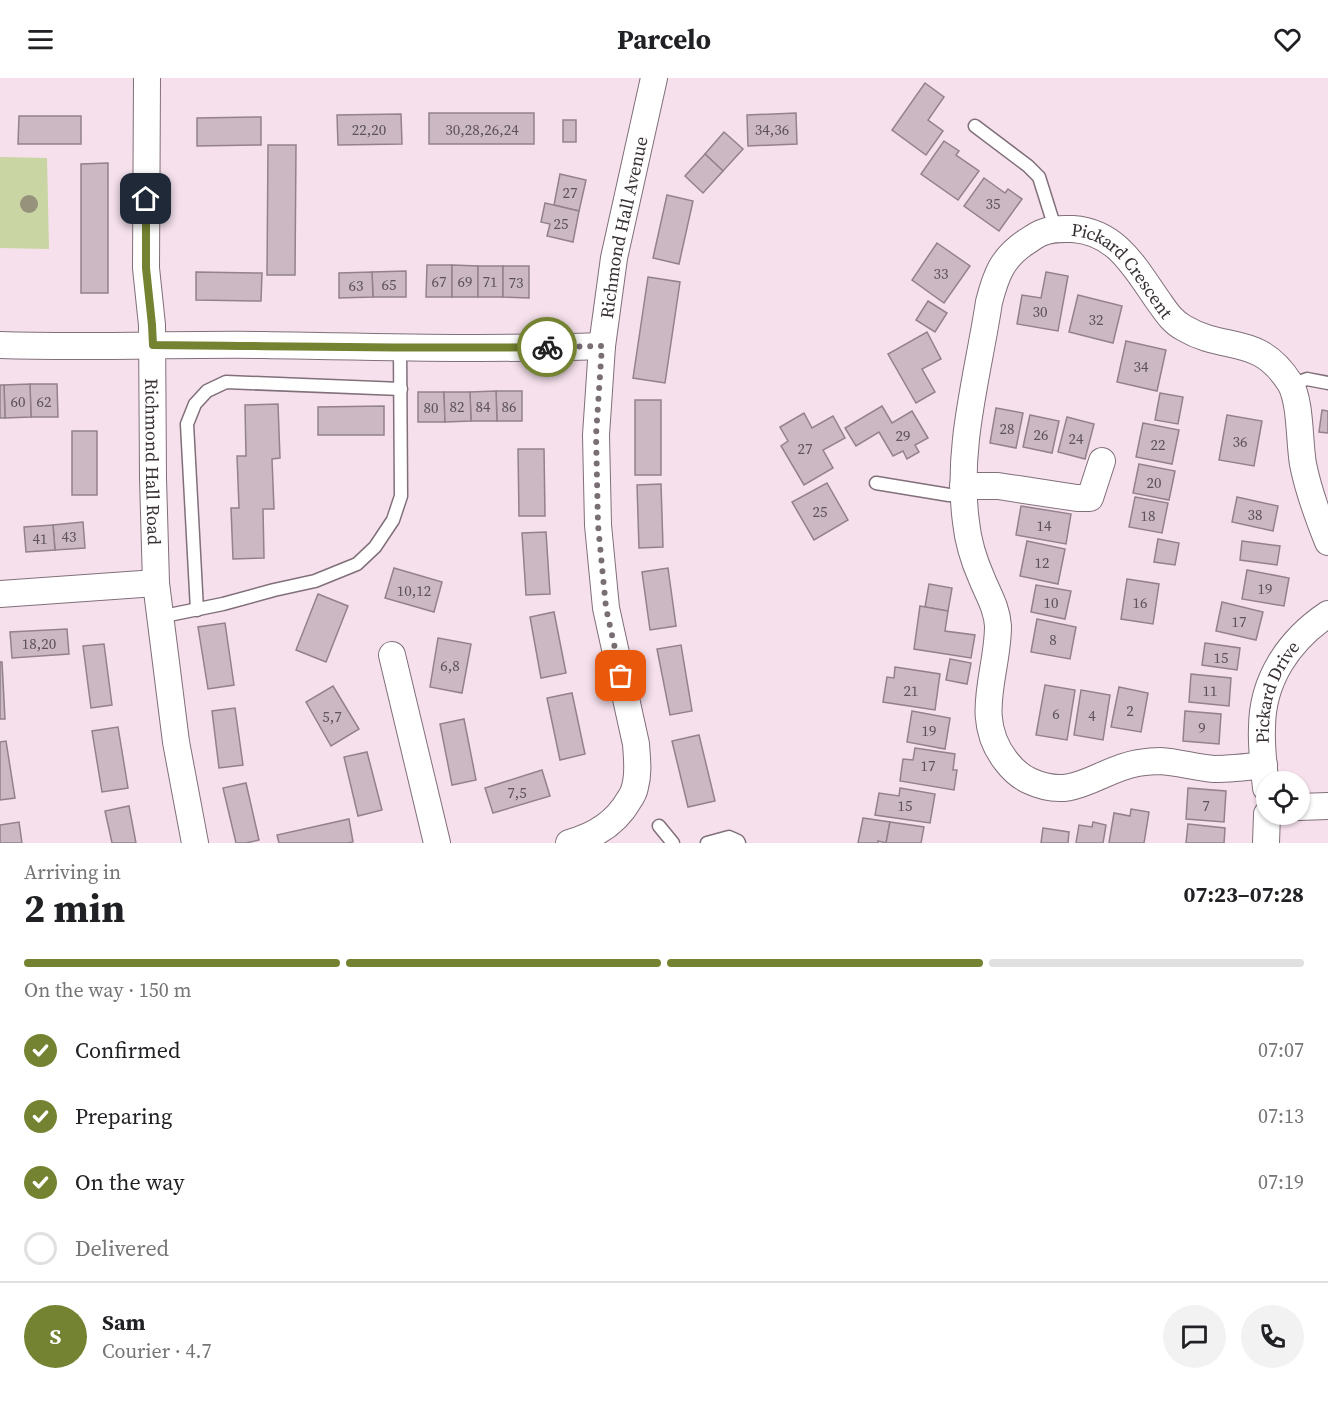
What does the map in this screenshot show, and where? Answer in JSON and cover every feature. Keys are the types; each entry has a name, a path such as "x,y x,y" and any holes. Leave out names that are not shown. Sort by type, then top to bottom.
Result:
{"street":[{"name":"Richmond Hall Road","path":"147,78 146,268 153,345 156,583 176,742 195,843"},
{"name":"Richmond Hall Avenue","path":"569,843 606,828 624,809 635,789 638,767 636,744 606,608 598,525 596,435 602,346 614,258 654,78"},
{"name":"Pickard Crescent","path":"1256,774 1240,768 1213,769 1159,761 1135,764 1080,786 1045,788 1011,768 1000,754 992,737 988,722 988,703 998,624 994,606 981,579 971,549 963,490 964,449 989,302 995,279 1003,263 1013,251 1039,233 1055,228 1098,234 1115,245 1130,260 1171,319 1202,338 1252,349 1268,357 1291,385 1297,404 1303,465 1312,499 1328,542"},
{"path":"0,345 264,345 400,348 602,346"},
{"path":"963,490 998,486 1090,498 1101,461"},
{"path":"0,594 156,583"},
{"name":"Pickard Drive","path":"1265,771 1263,702 1274,673 1286,653 1302,634 1328,614"},
{"path":"392,655 436,843"},
{"path":"1310,807 1328,806"},
{"path":"1266,843 1267,825"}],"lane":[{"path":"975,126 1039,177 1055,228"},
{"path":"159,617 315,581 357,564 375,547 393,520 401,496 400,348"},
{"path":"1291,385 1306,378 1328,383"},
{"path":"196,610 187,424 195,404 207,391 226,382 400,389"},
{"path":"876,483 949,495 963,490"},
{"path":"659,826 674,843"},
{"path":"707,843 729,837 738,843"}],"green space":[{"path":"0,157 47,158 49,249 0,248"}],"building":[{"path":"925,83 944,97 928,120 943,131 926,155 892,130"},
{"path":"429,113 534,113 534,144 429,144"},
{"path":"796,113 797,144 748,146 747,115"},
{"path":"401,114 402,144 338,145 337,115"},
{"path":"19,116 81,116 81,144 18,144"},
{"path":"261,117 261,145 197,146 197,118"},
{"path":"563,120 576,120 576,142 563,142"},
{"path":"724,132 743,149 723,171 705,154"},
{"path":"944,141 959,151 956,155 979,171 958,200 921,174"},
{"path":"268,145 296,145 295,275 267,275"},
{"path":"705,154 723,171 703,193 685,176"},
{"path":"108,163 108,293 81,293 81,164"},
{"path":"560,174 586,180 579,211 554,205"},
{"path":"984,178 1005,193 1008,189 1022,199 999,231 964,206"},
{"path":"667,195 693,201 679,264 653,258"},
{"path":"545,203 579,211 573,242 547,236 550,224 541,222"},
{"path":"937,243 970,266 944,303 912,280"},
{"path":"427,265 452,265 452,297 426,297"},
{"path":"452,265 478,266 478,297 452,297"},
{"path":"478,266 503,266 503,297 478,297"},
{"path":"503,266 529,266 529,298 503,297"},
{"path":"406,271 406,297 373,297 372,272"},
{"path":"196,272 262,273 261,301 196,300"},
{"path":"372,272 373,297 339,298 339,273"},
{"path":"1046,272 1068,276 1058,331 1017,324 1022,295 1041,298"},
{"path":"648,277 680,282 665,383 633,378"},
{"path":"1078,295 1122,306 1113,343 1069,332"},
{"path":"928,301 947,313 935,332 916,320"},
{"path":"927,332 941,359 922,369 935,392 916,403 888,354"},
{"path":"1126,341 1166,350 1157,391 1117,382"},
{"path":"30,384 57,384 58,417 31,417"},
{"path":"30,384 31,417 5,418 4,385"},
{"path":"0,385 4,385 5,418 0,418"},
{"path":"496,391 522,391 522,421 497,421"},
{"path":"496,391 497,421 471,421 470,392"},
{"path":"418,392 444,392 445,422 418,422"},
{"path":"444,392 470,392 471,421 445,422"},
{"path":"1160,393 1183,397 1178,424 1155,420"},
{"path":"635,400 661,400 661,475 635,475"},
{"path":"278,404 280,458 272,459 274,509 263,509 264,558 233,559 231,508 239,508 237,456 246,456 245,405"},
{"path":"384,406 384,435 318,435 318,407"},
{"path":"882,406 892,423 912,411 928,438 915,445 919,452 907,459 903,451 893,456 879,432 856,446 845,428"},
{"path":"996,408 1023,413 1016,448 990,443"},
{"path":"1322,410 1328,411 1328,433 1319,432"},
{"path":"804,413 812,428 833,416 845,438 823,450 833,468 804,485 781,446 788,441 780,427"},
{"path":"1030,415 1059,421 1052,453 1023,447"},
{"path":"1227,415 1262,421 1254,466 1219,460"},
{"path":"1067,417 1094,424 1085,459 1058,452"},
{"path":"1143,423 1179,430 1172,464 1136,457"},
{"path":"72,431 97,431 97,495 72,495"},
{"path":"518,449 544,449 545,516 519,516"},
{"path":"1139,464 1175,471 1169,500 1133,493"},
{"path":"827,483 848,520 814,540 792,502"},
{"path":"661,484 663,547 639,548 637,485"},
{"path":"1135,497 1168,503 1162,533 1129,527"},
{"path":"1237,497 1278,506 1273,531 1232,522"},
{"path":"1021,506 1071,514 1066,544 1016,535"},
{"path":"83,522 85,548 55,550 53,525"},
{"path":"53,525 55,550 26,552 24,527"},
{"path":"546,532 550,594 526,595 522,533"},
{"path":"1158,539 1179,543 1175,565 1154,562"},
{"path":"1027,541 1065,549 1058,584 1020,576"},
{"path":"1242,541 1280,546 1277,565 1240,560"},
{"path":"394,568 442,582 434,612 385,598"},
{"path":"668,568 676,626 650,630 642,572"},
{"path":"1247,570 1289,578 1284,606 1242,599"},
{"path":"1127,579 1159,584 1153,624 1121,619"},
{"path":"929,584 952,588 948,611 925,607"},
{"path":"1036,585 1071,591 1065,619 1031,612"},
{"path":"318,594 348,606 326,662 296,650"},
{"path":"1222,602 1263,612 1256,640 1216,631"},
{"path":"920,606 948,611 945,631 975,635 971,658 914,649"},
{"path":"554,612 566,673 541,678 530,617"},
{"path":"1037,619 1076,627 1070,659 1031,652"},
{"path":"225,623 234,685 208,689 198,627"},
{"path":"67,629 69,654 12,658 10,632"},
{"path":"438,638 471,644 462,693 430,687"},
{"path":"1205,643 1240,648 1237,670 1202,665"},
{"path":"104,644 112,705 91,708 83,646"},
{"path":"681,645 692,711 670,715 657,649"},
{"path":"950,659 971,663 967,684 946,680"},
{"path":"0,662 2,662 5,719 0,719"},
{"path":"895,667 940,674 935,710 883,702 887,677 894,678"},
{"path":"1191,674 1231,678 1229,706 1189,702"},
{"path":"1045,685 1075,690 1067,740 1036,735"},
{"path":"333,686 359,729 331,746 306,702"},
{"path":"1119,687 1148,693 1141,732 1111,727"},
{"path":"1081,690 1110,695 1103,740 1074,735"},
{"path":"572,693 585,754 560,760 547,698"},
{"path":"235,708 243,765 219,768 212,711"},
{"path":"912,711 950,718 945,749 907,742"},
{"path":"1185,711 1221,714 1219,744 1183,741"},
{"path":"464,719 476,780 452,785 440,724"},
{"path":"118,727 128,788 102,792 92,731"},
{"path":"699,735 715,801 688,807 672,741"},
{"path":"6,741 15,798 0,800 0,742"},
{"path":"915,748 955,754 953,770 957,770 954,790 900,781 903,759 913,760"},
{"path":"367,752 382,810 358,816 344,757"},
{"path":"542,770 550,796 493,813 485,788"},
{"path":"246,783 259,840 236,843 223,788"},
{"path":"900,788 935,794 930,823 875,815 879,793 899,796"},
{"path":"1188,788 1226,791 1224,822 1186,819"},
{"path":"129,806 136,843 112,843 105,811"},
{"path":"1131,809 1149,812 1144,843 1109,843 1114,813 1130,816"},
{"path":"863,818 890,822 886,843 878,841 878,843 858,843"},
{"path":"349,819 353,842 279,843 277,835"},
{"path":"19,822 22,843 0,843 0,825"},
{"path":"890,822 924,827 921,843 886,843"},
{"path":"1093,822 1106,825 1103,843 1076,843 1079,825 1092,827"},
{"path":"1188,824 1225,828 1224,843 1186,843"},
{"path":"1043,828 1069,832 1068,843 1041,843"}],"way so far":[{"path":"547,347 602,346 596,435 598,525 606,608 621,676"}],"route":[{"path":"146,199 146,268 153,345 547,347"}]}
